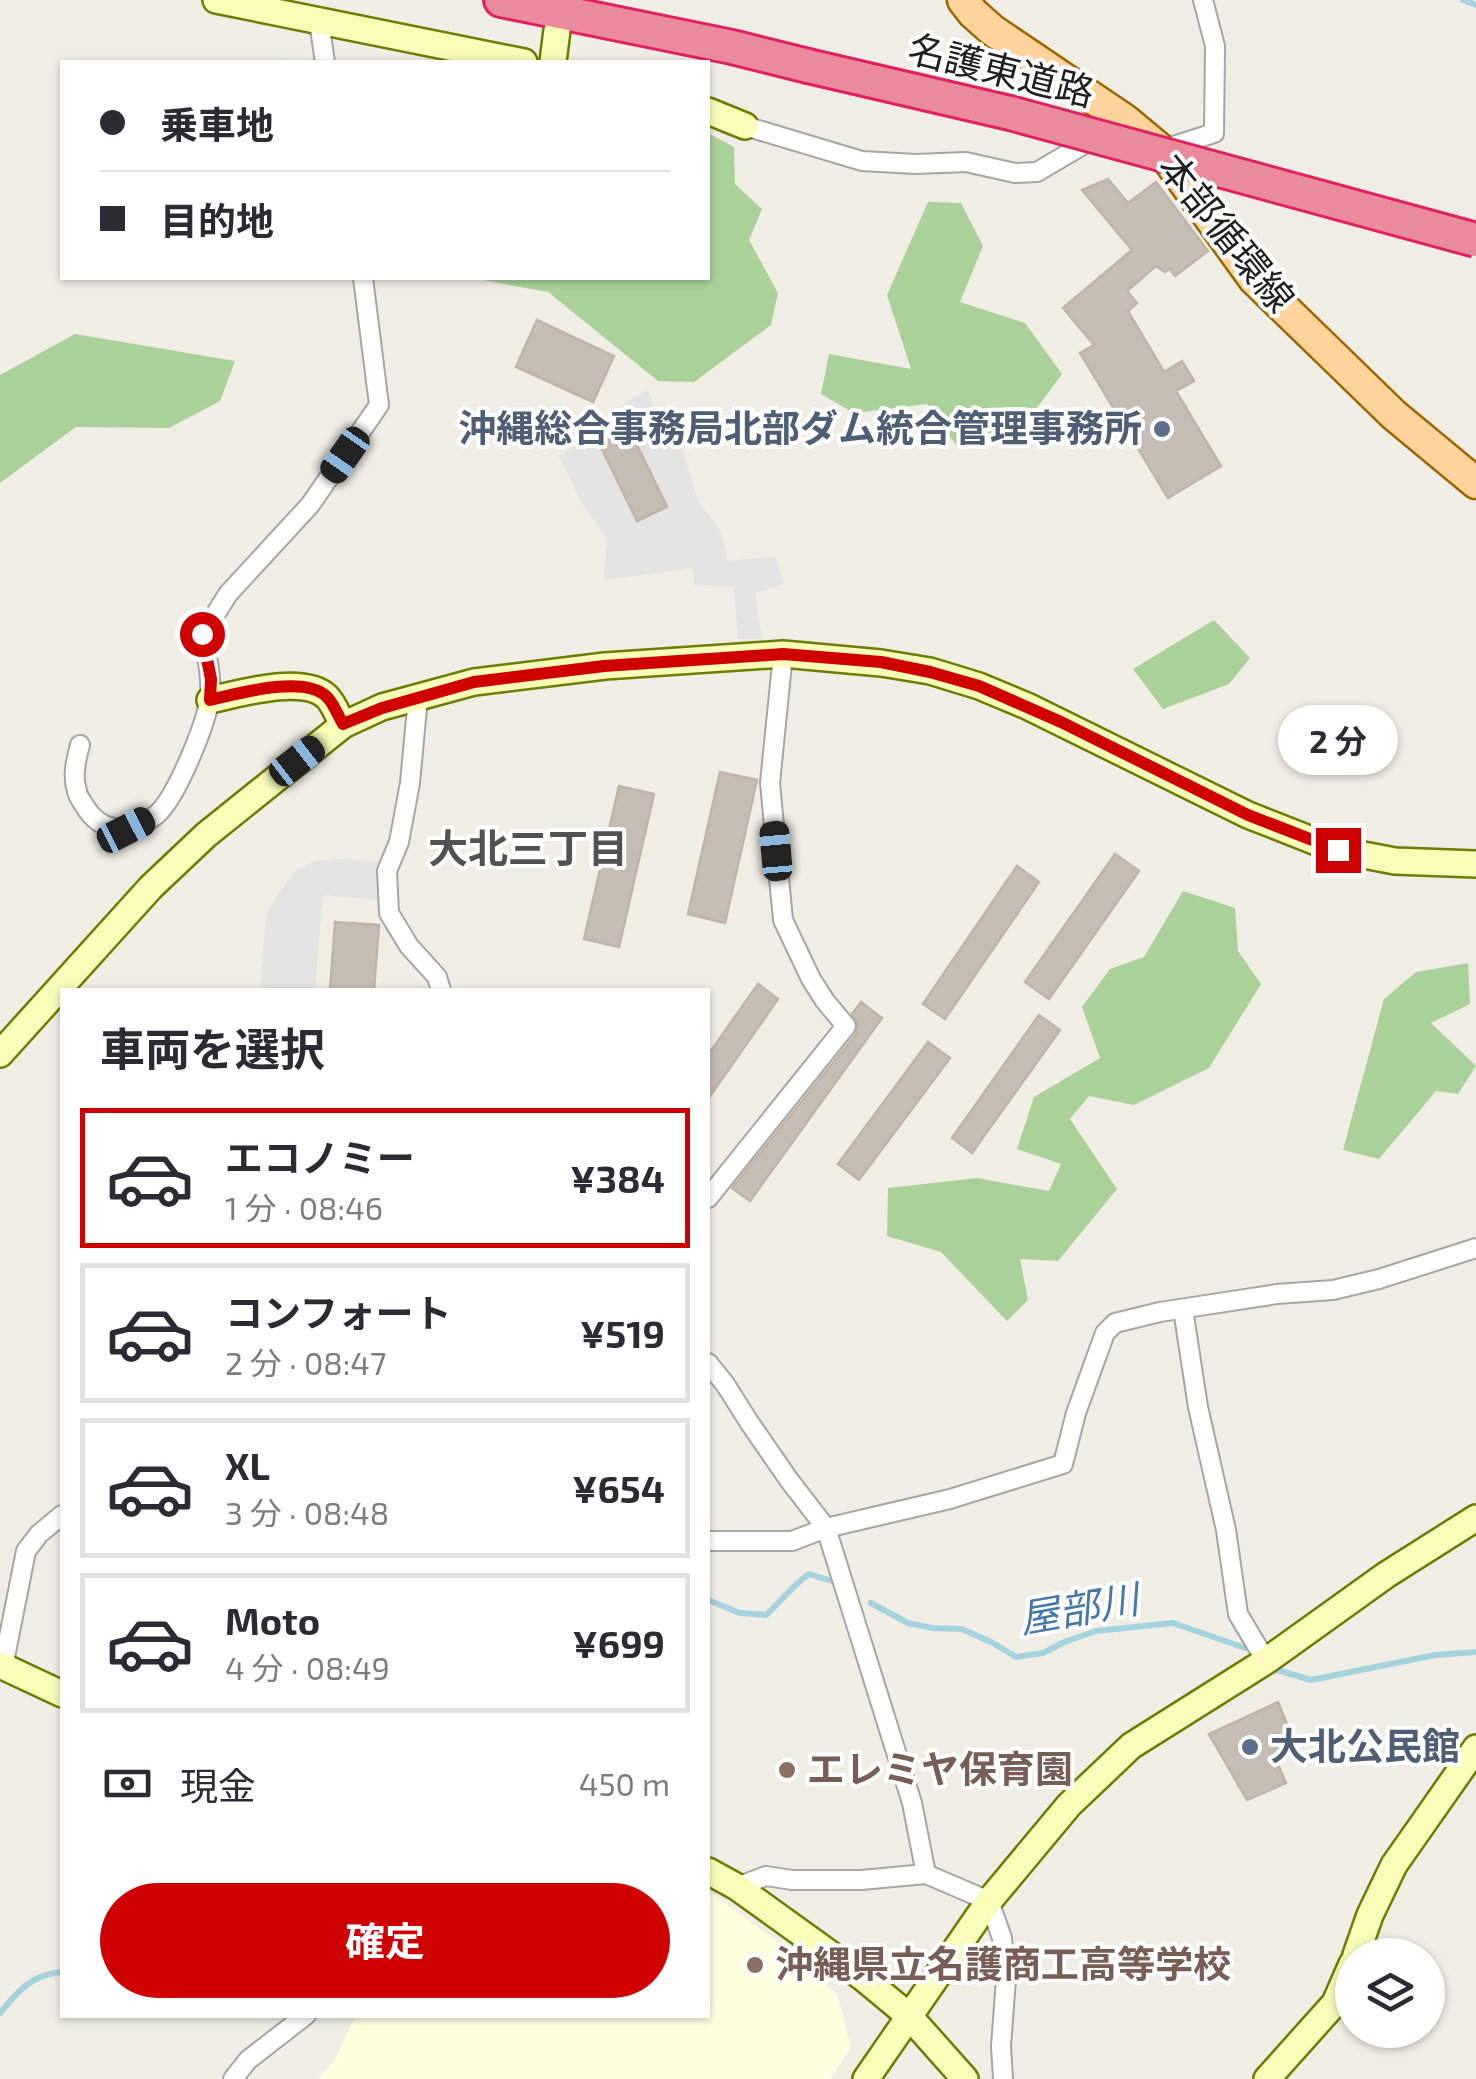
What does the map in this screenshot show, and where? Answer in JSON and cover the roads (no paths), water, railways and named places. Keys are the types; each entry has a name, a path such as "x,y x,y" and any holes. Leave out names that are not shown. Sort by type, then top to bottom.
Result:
{"highway":[{"name":"名護東道路","path":"502,0 732,47 1028,118 1476,240"}],"main road":[{"name":"本部循環線","path":"963,0 992,30 1125,120 1161,150 1254,280 1394,415 1476,483"}],"street":[{"path":"216,0 514,60"},
{"path":"1161,150 1214,133 1215,46 1204,0"},
{"path":"319,22 325,60"},
{"path":"553,60 557,30"},
{"path":"710,112 862,161 966,162 1015,173 1037,172 1125,120"},
{"path":"80,745 75,766 76,793 90,814 107,828 126,830 157,815 174,793 210,700 211,679 202,634 228,594 310,504 379,405 363,280"},
{"path":"710,1196 846,1026 811,979 783,920 770,783 783,654"},
{"path":"60,988 152,887 206,835 343,724 418,696 474,682 604,666 783,654 881,662 930,672 979,686 1248,815 1338,850 1395,862 1476,864"},
{"path":"210,700 280,686 310,688 326,695 343,724"},
{"path":"418,696 410,783 399,842 388,871 389,913 409,946 437,976 441,988"},
{"path":"0,1054 60,988"},
{"path":"710,1541 792,1541 826,1528 950,1499 1062,1464 1106,1333 1116,1323 1183,1308 1334,1290 1476,1248"},
{"path":"1183,1308 1198,1407 1226,1530 1238,1614 1266,1660"},
{"path":"710,1365 778,1466 826,1528 912,1803 926,1874"},
{"path":"60,1517 26,1551 1,1666 60,1693"},
{"path":"866,2079 988,1901 1069,1805 1131,1746 1476,1518"},
{"path":"1362,1938 1394,1865 1476,1748"},
{"path":"710,1872 737,1887 862,1977 909,2016 965,2079"},
{"path":"737,1887 766,1876 861,1880 926,1874 988,1901 1002,1938 1006,1980 1003,2079"},
{"path":"1266,2079 1335,2002"},
{"path":"233,2079 248,2060 302,2018"}],"waterway":[{"path":"1463,0 1476,5"},
{"name":"屋部川","path":"710,1601 740,1613 766,1615 809,1574 832,1581"},
{"name":"屋部川","path":"871,1603 908,1623 962,1629 1016,1657 1043,1653 1096,1631 1173,1623 1245,1648"},
{"name":"屋部川","path":"1277,1670 1311,1680 1435,1655 1476,1652"},
{"name":"屋部川","path":"0,2013 34,1980 60,1972"}],"place":[{"name":"沖縄総合事務局北部ダム統合管理事務所","path":"1162,429"},
{"name":"大北公民館","path":"1250,1747"},
{"name":"エレミヤ保育園","path":"787,1770"},
{"name":"沖縄県立名護商工高等学校","path":"755,1965"}],"district":[{"name":"大北三丁目","path":"528,849"}]}
